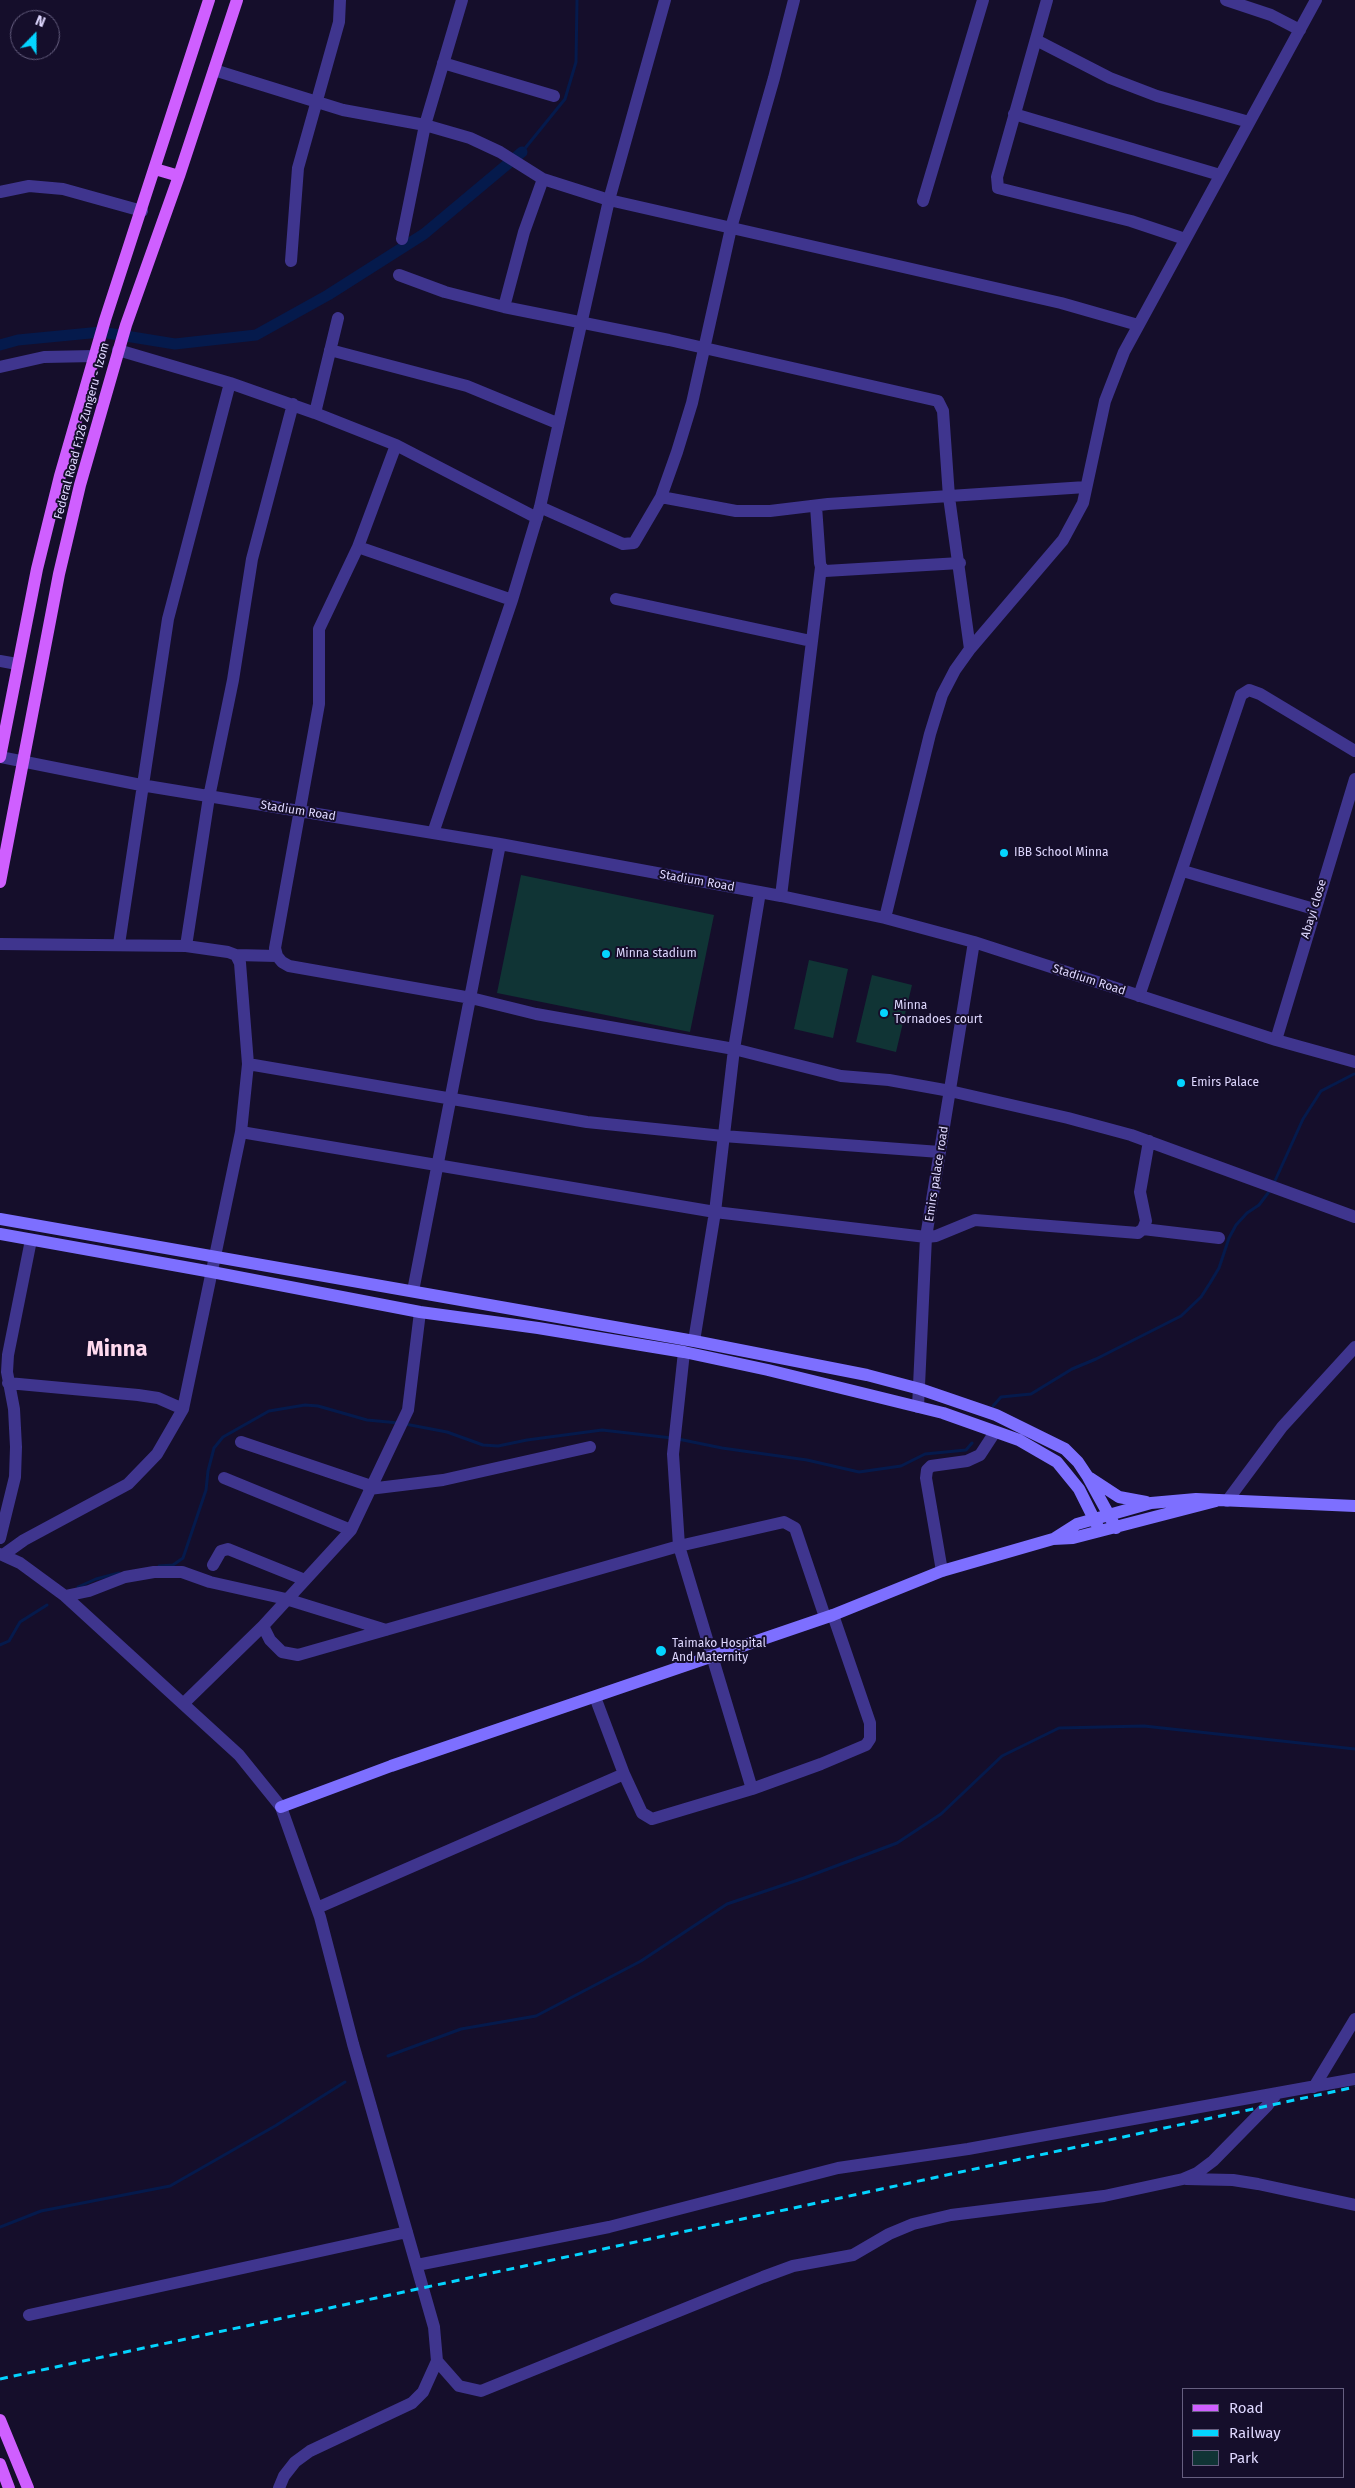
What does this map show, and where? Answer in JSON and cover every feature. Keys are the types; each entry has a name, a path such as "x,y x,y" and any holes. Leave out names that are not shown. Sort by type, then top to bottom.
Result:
{"main road":[{"name":"Federal Road F.126 Zungeru - Izom","path":"0,757 17,664 60,476 95,353 209,0"},
{"name":"Federal Road F.126 Zungeru - Izom","path":"0,882 25,762 59,574 80,485 126,325 179,176 237,0"},
{"path":"155,168 179,176"},
{"path":"0,2420 28,2488"},
{"path":"0,2464 9,2488"}],"street":[{"path":"291,261 297,177 339,22 340,0"},
{"path":"402,239 425,124 462,0"},
{"path":"433,833 512,600 538,512 609,200 665,0"},
{"path":"119,348 294,404 396,445 538,512 623,544 634,543 661,497 677,452 705,349 731,228 794,0"},
{"path":"923,201 983,0"},
{"path":"1047,0 997,177 998,188 1003,191 1131,221 1185,239"},
{"path":"1226,0 1271,15 1300,30"},
{"path":"885,918 930,734 942,696 970,649 1063,540 1083,503 1105,401 1124,352 1316,0"},
{"path":"1036,40 1110,78 1147,92 1249,122"},
{"path":"443,63 554,96"},
{"path":"214,70 343,110 425,124 478,141 500,152 543,179 609,200 1061,303 1138,325"},
{"path":"1014,114 1220,175"},
{"path":"504,307 524,232 543,179"},
{"path":"0,192 29,186 63,188 142,211"},
{"path":"399,275 445,292 504,307 581,322 938,401 943,411 949,497 960,563 970,649"},
{"path":"315,413 338,318"},
{"path":"330,350 467,386 558,423"},
{"path":"0,367 44,357 95,353"},
{"path":"119,944 141,785 168,619 230,383"},
{"path":"186,946 209,797 233,680 252,559 294,404"},
{"path":"276,956 319,704 319,629 358,547 396,445"},
{"path":"661,497 736,510 770,511 816,506 1086,488"},
{"path":"781,896 821,567 816,506"},
{"path":"358,547 512,600"},
{"path":"821,567 825,571 833,572 960,563"},
{"path":"616,599 811,641"},
{"path":"0,660 17,664"},
{"path":"1139,996 1183,871 1241,695 1249,690 1260,694 1355,752"},
{"name":"Stadium Road","path":"0,757 209,797 500,844 781,896 885,918 974,942 1276,1040 1355,1062"},
{"name":"Abayi close","path":"1276,1040 1314,909 1355,779"},
{"path":"413,1291 500,844"},
{"path":"1183,871 1314,909"},
{"path":"694,1341 715,1212 734,1049 760,892"},
{"name":"Emirs palace road","path":"918,1407 926,1237 974,942"},
{"path":"0,944 186,946 228,952 236,955 276,956 289,966 471,998 536,1014 734,1049 841,1076 889,1080 950,1090 1068,1118 1148,1141 1355,1217"},
{"path":"2,1555 24,1540 128,1484 157,1454 183,1409 241,1132 248,1064 240,963 236,955"},
{"path":"248,1064 587,1122 723,1136 940,1152"},
{"path":"241,1132 715,1212 926,1237 936,1236 975,1220 1129,1234 1138,1233 1146,1221 1141,1184 1148,1141"},
{"path":"0,1219 214,1255 694,1341 867,1375 920,1389 996,1414 1039,1435 1071,1454 1088,1477 1107,1491 1119,1496 1151,1503"},
{"path":"1143,1228 1219,1238"},
{"path":"0,1234 420,1312 538,1328 684,1352 768,1370 943,1413 1019,1440 1057,1462 1100,1516 1116,1528"},
{"path":"0,1538 15,1477 14,1410 8,1383 8,1355 31,1240"},
{"path":"183,1704 263,1626 350,1530 408,1410 420,1312"},
{"path":"281,1807 391,1766 829,1616 942,1571 1053,1539 1073,1538 1221,1501 1282,1427 1355,1347"},
{"path":"684,1352 673,1454 679,1546 752,1789"},
{"path":"8,1383 138,1395 158,1398 183,1409"},
{"path":"942,1571 926,1478 927,1470 931,1466 967,1461 980,1455 995,1432"},
{"path":"241,1442 370,1488 443,1480 590,1448"},
{"path":"1088,1477 1100,1516 1100,1531"},
{"path":"224,1478 350,1530"},
{"path":"1053,1539 1077,1524 1151,1503 1196,1499 1355,1506"},
{"path":"263,1626 270,1640 282,1652 298,1655 679,1546 777,1523 790,1524 796,1528 870,1723 870,1739 866,1745 821,1764 752,1789 652,1819 642,1813 624,1774 595,1697"},
{"path":"213,1565 221,1551 228,1549 305,1580"},
{"path":"2,1555 20,1563 65,1596 239,1755 281,1807 317,1908 434,2327 437,2361 423,2392 412,2403 310,2451 295,2462 284,2476 279,2488"},
{"path":"65,1596 89,1591 125,1577 154,1572 182,1572 210,1582 286,1599 386,1630"},
{"path":"317,1908 624,1774"},
{"path":"1314,2087 1355,2018"},
{"path":"416,2265 609,2227 838,2168 968,2149 1355,2079"},
{"path":"437,2361 459,2386 481,2390 793,2266 853,2255 889,2234 913,2224 951,2215 1104,2196 1183,2179 1197,2173 1212,2161 1267,2106 1277,2093"},
{"path":"1183,2179 1233,2180 1355,2205"},
{"path":"30,2315 407,2232"}],"green space":[{"name":"Minna stadium","path":"521,875 714,915 690,1032 497,993"},
{"path":"809,960 848,969 833,1038 794,1029"},
{"name":"Minna Tornadoes court","path":"872,975 912,985 896,1052 856,1042"}],"waterway":[{"path":"522,152 565,99 576,62 577,0"},
{"path":"0,345 18,340 101,332 175,344 256,335 328,295 424,234 522,152"},
{"path":"1274,1183 1303,1119 1321,1091 1354,1074"},
{"path":"993,1406 1001,1397 1031,1394 1072,1369 1096,1359 1181,1316 1201,1297 1210,1283 1219,1268 1229,1238 1236,1225 1247,1213 1259,1205 1271,1189"},
{"path":"159,1566 173,1565 183,1558 206,1490 208,1471 214,1448 223,1437 269,1411 305,1405 318,1406 367,1420 399,1423"},
{"path":"405,1424 447,1432 483,1445 498,1446 527,1440 602,1430 672,1438"},
{"path":"678,1439 722,1448 807,1460 859,1472 901,1466 925,1454 966,1450 972,1443"},
{"path":"78,1587 96,1579 119,1573"},
{"path":"0,1645 9,1641 20,1622 47,1605"},
{"path":"388,2056 461,2029 536,2016 641,1961 727,1904 804,1878 897,1843 941,1814 1002,1756 1059,1728 1144,1726 1355,1749"},
{"path":"0,2227 41,2211 170,2186 275,2126 345,2082"}],"railway":[{"path":"0,2379 1355,2087"}],"place":[{"name":"IBB School Minna","path":"1004,853"},
{"name":"Minna stadium","path":"606,954"},
{"name":"Minna Tornadoes court","path":"884,1013"},
{"name":"Emirs Palace","path":"1181,1083"},
{"name":"Taimako Hospital And Maternity","path":"661,1651"}],"district":[{"name":"Minna","path":"117,1350"}]}
